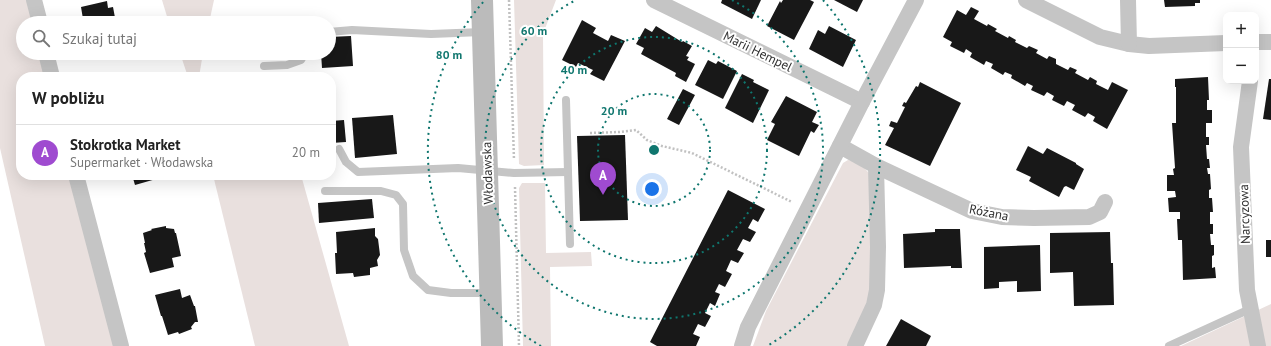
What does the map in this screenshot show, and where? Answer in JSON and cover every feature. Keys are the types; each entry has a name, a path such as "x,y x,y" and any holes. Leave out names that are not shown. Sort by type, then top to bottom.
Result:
{"main road":[{"name":"Włodawska","path":"482,0 492,346"}],"street":[{"path":"34,0 38,16"},
{"name":"Marii Hempel","path":"654,0 862,102"},
{"path":"742,346 748,327 862,102 916,0"},
{"path":"1026,0 1100,37 1129,44 1149,46 1223,43"},
{"path":"1128,0 1129,44"},
{"path":"1259,42 1271,42"},
{"path":"48,60 51,72"},
{"name":"Narcyzowa","path":"1250,84 1241,147 1247,290 1258,346"},
{"name":"Różana","path":"840,146 876,166 972,211 1002,217 1089,217 1100,212 1105,202"},
{"path":"855,346 874,305 877,290 878,247 876,166"},
{"path":"77,180 120,346"}],"lane":[{"path":"336,31 352,30 431,34 483,32"},
{"path":"264,66 287,65 301,60"},
{"path":"566,100 570,244"},
{"path":"339,149 346,162 358,172 458,168 514,173 568,172"},
{"path":"325,192 381,191 396,195 403,204 404,250 413,276 428,290 451,293 491,293"},
{"path":"1169,346 1250,309"}],"path":[{"path":"590,133 636,130 647,140 662,146 692,154 795,203"}],"shaded area":[{"path":"0,0 34,0 38,16 16,16 16,60 48,60 51,72 16,72 16,180 77,180 121,346 45,346 0,148"},
{"path":"162,0 214,0 211,16 167,16"},
{"path":"514,0 556,0 543,34 544,165 524,166 519,164"},
{"path":"182,60 202,60 200,72 186,72"},
{"path":"848,160 855,162 866,169 870,175 871,288 864,313 849,346 753,346 766,311 843,163"},
{"path":"214,180 302,180 349,346 255,346"},
{"path":"522,183 545,183 546,253 591,252 592,266 550,267 551,346 523,346 519,188"},
{"path":"1271,304 1271,346 1181,346"}],"building":[{"path":"722,0 761,0 752,19 721,3"},
{"path":"783,0 810,0 814,2 794,40 767,26 780,1 781,3"},
{"path":"834,0 863,0 857,12"},
{"path":"1164,0 1200,0 1200,3 1195,3 1195,6 1165,7"},
{"path":"107,1 108,8 113,7 115,16 82,16 81,7"},
{"path":"971,7 979,11 974,19 987,26 988,24 997,29 995,31 1008,38 1009,36 1016,40 1015,42 1027,48 1029,46 1038,50 1036,53 1047,59 1049,56 1056,59 1056,64 1068,70 1070,67 1077,70 1075,73 1088,80 1090,77 1097,81 1096,84 1108,90 1112,82 1128,90 1107,129 1093,121 1095,117 1088,113 1085,117 1072,110 1075,105 1067,101 1064,106 1052,100 1054,96 1047,92 1044,96 1031,90 1033,86 1027,83 1025,86 1011,78 1012,75 1005,72 1003,75 991,68 993,64 986,61 984,65 970,57 972,53 966,49 964,53 950,46 952,42 943,37 957,10 966,15"},
{"path":"582,20 596,28 593,33 608,41 611,35 625,41 604,81 590,74 593,70 578,63 576,67 562,60"},
{"path":"656,26 682,42 683,41 692,46 686,56 689,57 687,60 695,64 686,82 675,76 676,73 641,54 644,48 636,44 645,28 652,32"},
{"path":"829,26 856,40 843,67 809,49 818,30 825,34"},
{"path":"351,36 353,66 322,68 321,60 336,60 336,37"},
{"path":"708,60 716,64 718,61 737,71 723,99 695,85"},
{"path":"742,74 754,80 753,82 769,90 753,123 725,108"},
{"path":"1208,77 1209,100 1207,100 1207,110 1212,110 1212,123 1206,123 1206,137 1209,137 1209,145 1206,145 1207,159 1209,159 1210,168 1207,168 1208,174 1210,174 1211,189 1209,190 1209,198 1212,198 1213,212 1210,212 1210,224 1213,224 1213,234 1210,234 1211,245 1214,245 1212,268 1215,267 1216,278 1183,280 1182,240 1178,240 1177,219 1180,219 1180,212 1169,212 1168,198 1176,197 1175,191 1167,191 1167,175 1174,175 1173,169 1175,168 1172,123 1176,123 1175,79"},
{"path":"1269,79 1271,79 1271,120 1263,119"},
{"path":"920,82 961,103 930,166 885,145 894,128 889,126 891,121 897,123 905,107 902,106 904,102 906,103"},
{"path":"683,89 695,95 679,125 667,119"},
{"path":"786,96 817,112 812,122 819,125 814,133 811,131 799,156 767,140 775,124 771,122"},
{"path":"393,115 397,154 355,158 352,118"},
{"path":"344,120 346,142 336,143 336,121"},
{"path":"625,135 628,220 580,221 577,136"},
{"path":"1028,146 1043,154 1047,148 1076,163 1084,169 1074,190 1066,186 1059,197 1029,181 1031,177 1016,170"},
{"path":"134,180 152,180 135,185"},
{"path":"728,190 765,209 758,222 753,219 748,228 756,232 750,242 743,239 737,250 744,253 738,263 731,260 726,271 732,274 725,287 719,284 715,292 720,294 715,306 710,303 705,313 711,316 705,327 698,324 693,334 700,337 696,346 657,346 650,342"},
{"path":"372,199 374,218 319,223 318,203"},
{"path":"166,226 166,228 174,229 176,233 181,256 172,258 174,267 150,273 144,253 146,252 143,233 152,230 151,229"},
{"path":"375,228 375,236 378,239 380,255 377,260 378,266 370,268 370,275 354,277 353,273 336,274 336,232"},
{"path":"935,229 960,229 962,268 951,268 951,266 904,268 903,234 935,232"},
{"path":"1110,232 1111,263 1113,263 1114,305 1074,306 1073,272 1050,273 1050,233"},
{"path":"1266,240 1271,240 1271,257 1266,257"},
{"path":"1040,245 1041,291 1017,292 1017,281 999,282 999,288 984,289 984,247"},
{"path":"180,289 182,298 190,295 195,306 198,322 195,322 191,327 192,329 179,334 178,332 168,335 155,295"},
{"path":"901,319 931,336 926,346 886,346"}],"place":[{"name":"Stokrotka Market","path":"603,195"}]}
